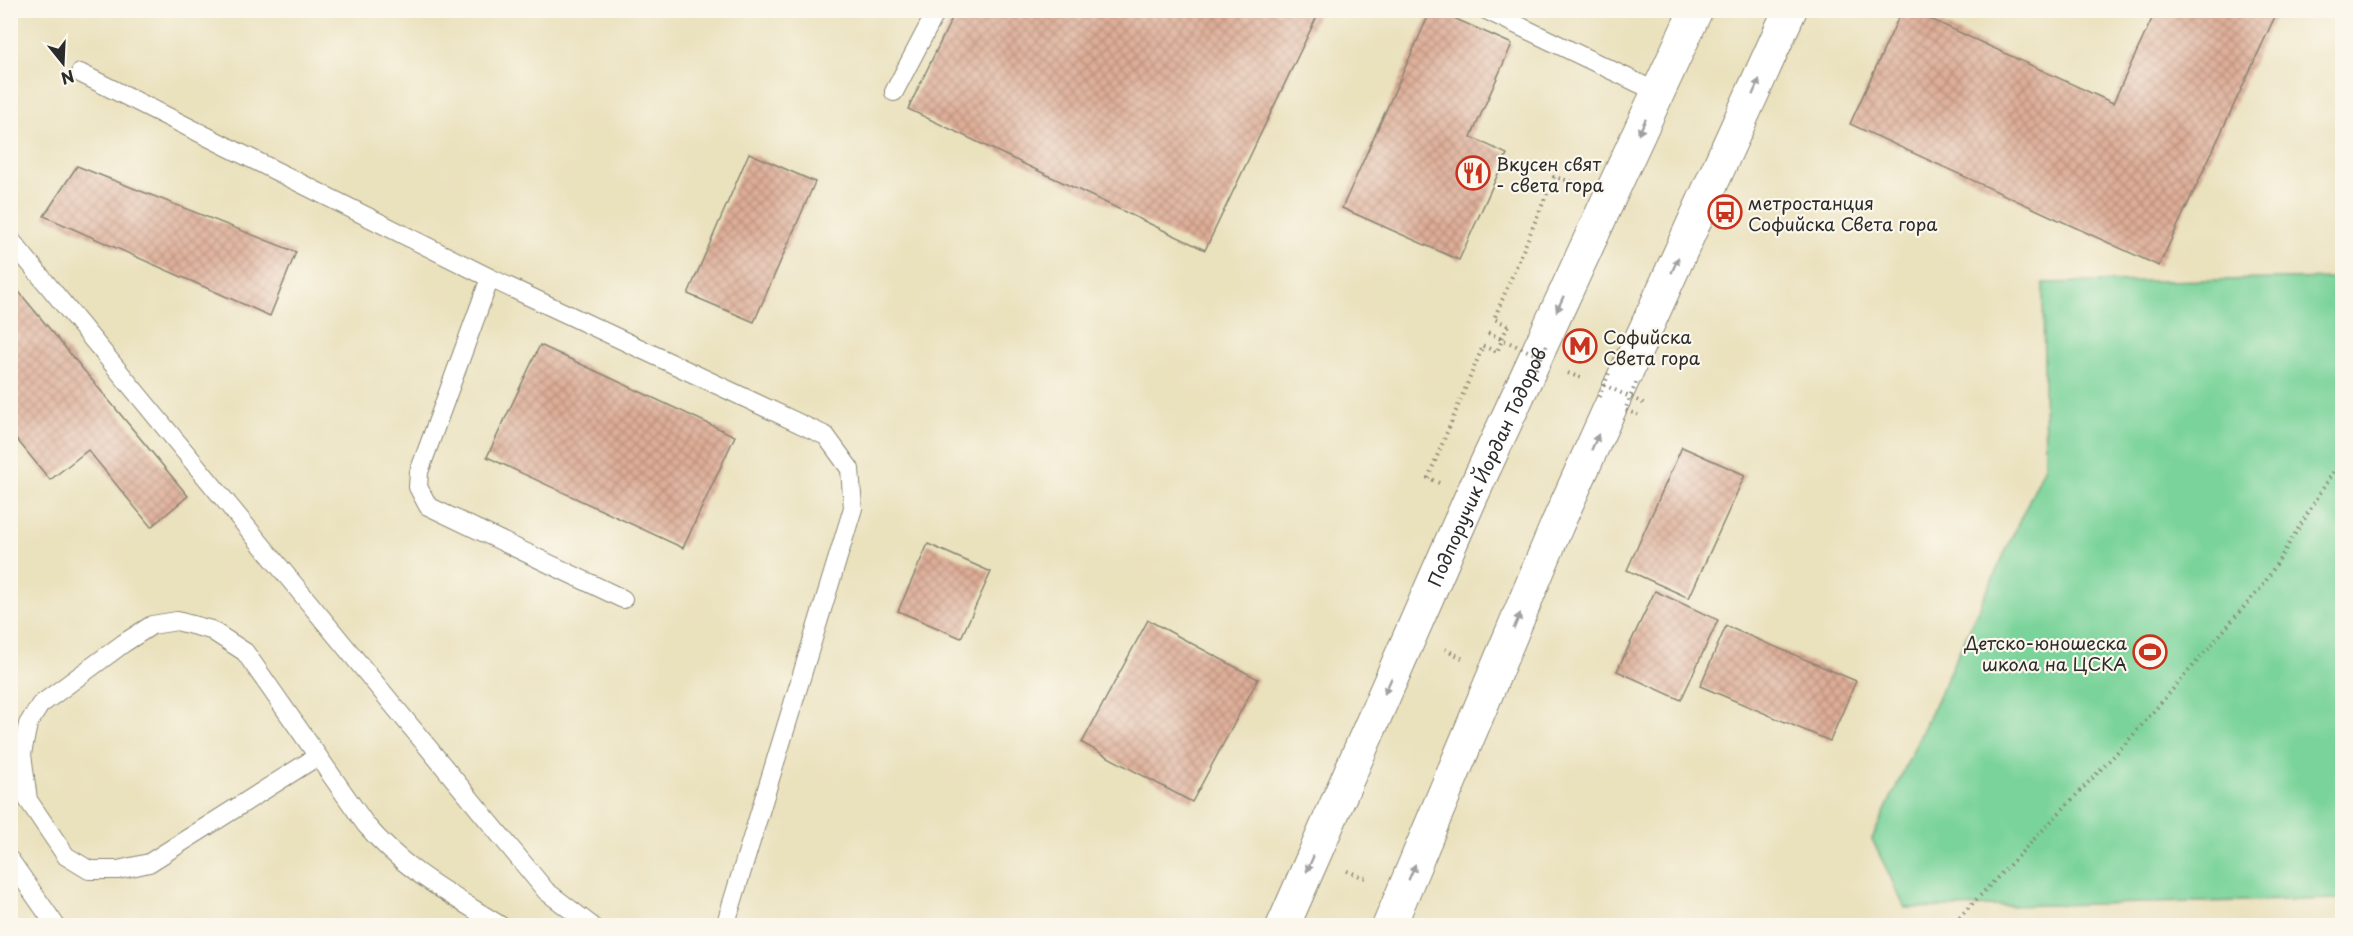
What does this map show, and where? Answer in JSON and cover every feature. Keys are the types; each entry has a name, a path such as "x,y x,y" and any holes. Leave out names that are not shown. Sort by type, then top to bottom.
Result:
{"street":[{"name":"Подпоручик Йордан Тодоров","path":"1283,926 1412,632 1541,358 1696,10"},
{"path":"1389,926 1557,525 1619,393 1790,10"}],"lane":[{"path":"894,92 937,10"},
{"path":"1486,10 1659,93"},
{"path":"80,73 490,278 826,436 850,469 853,508 725,926"},
{"path":"10,239 546,891 592,926"},
{"path":"490,278 419,472 418,487 428,506 623,599"},
{"path":"318,756 149,863 118,870 89,870 66,856 28,800 22,754 28,724 39,705 124,643 152,625 177,621 211,630 245,652 318,756 366,825 386,849 418,875 501,926"},
{"path":"10,860 56,926"}],"path":[{"path":"1428,478 1483,346 1497,352 1508,325 1494,319 1554,177"},
{"path":"1488,333 1541,358"},
{"path":"1566,372 1586,381"},
{"path":"1952,926 2127,742 2264,584 2343,458"},
{"path":"1412,632 1494,675"},
{"path":"1313,858 1403,892"},
{"path":"2309,926 2343,925"}],"green space":[{"name":"Детско-юношеска школа на ЦСКА","path":"2342,278 2342,899 1905,908 1872,839 2045,466 2043,283"}],"building":[{"path":"956,10 1320,10 1205,250 908,109"},
{"path":"1431,10 1436,10 1512,44 1471,137 1507,154 1459,260 1342,208"},
{"path":"1902,10 1911,10 2113,103 2156,10 2278,10 2159,266 1850,124"},
{"path":"749,153 815,182 754,322 688,294"},
{"path":"77,166 296,252 270,316 44,216"},
{"path":"10,281 188,496 151,527 88,450 50,480 14,436 10,438"},
{"path":"540,345 735,436 683,548 487,457"},
{"path":"1682,447 1745,475 1689,598 1627,570"},
{"path":"928,544 991,572 961,638 898,611"},
{"path":"1655,591 1718,620 1681,700 1617,671"},
{"path":"1148,620 1258,679 1192,802 1082,743"},
{"path":"1726,626 1856,681 1830,741 1700,686"}],"place":[{"name":"Вкусен свят - света гора","path":"1473,173"},
{"name":"метростанция Софийска Света гора","path":"1725,212"},
{"name":"Софийска Света гора","path":"1580,346"},
{"name":"Детско-юношеска школа на ЦСКА","path":"2150,652"}]}
